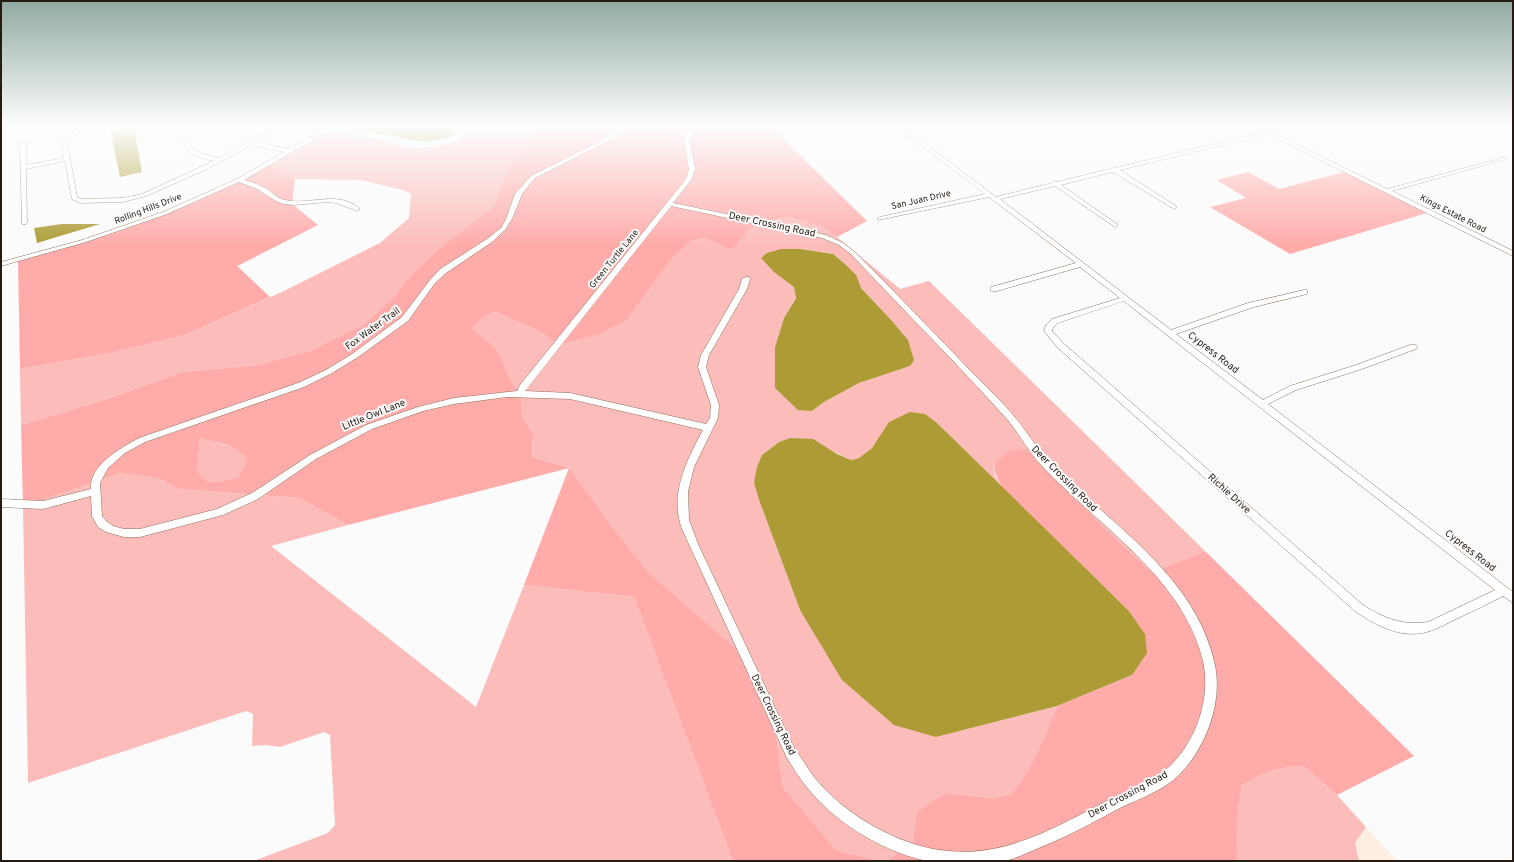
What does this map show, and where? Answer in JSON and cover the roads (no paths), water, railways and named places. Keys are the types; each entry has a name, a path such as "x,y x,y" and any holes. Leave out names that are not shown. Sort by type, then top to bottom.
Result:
{"street":[{"path":"24,223 23,168 31,166"},
{"path":"67,166 74,198 80,201 88,202 122,200 144,195 208,166"},
{"name":"Rolling Hills Drive","path":"1,264 77,244 133,225 189,203 239,180 263,166"},
{"name":"Fox Water Trail","path":"96,491 95,483 104,466 122,451 142,440 301,385 324,375 405,319 413,311 432,281 457,259 498,234 509,220 516,200 524,186 533,177 554,166"},
{"name":"Green Turtle Lane","path":"520,394 528,381 690,179 692,166"},
{"name":"Cypress Road","path":"952,166 1126,298 1513,598"},
{"name":"San Juan Drive","path":"880,219 992,197 1128,166"},
{"name":"Kings Estate Road","path":"1337,166 1513,254"},
{"path":"1387,191 1475,166"},
{"path":"1113,170 1174,207"},
{"path":"239,180 266,191 277,200 285,202 338,200 348,203 357,209"},
{"path":"1055,183 1115,225"},
{"name":"Deer Crossing Road","path":"670,204 818,235 841,244 854,254 1011,418 1032,448 1049,467 1138,552 1170,585 1189,613 1202,640 1209,662 1211,691 1209,708 1204,726 1193,746 1176,769 1156,783 1040,841 1018,850 993,857 966,858 932,855 902,847 868,829 832,803 811,782 791,754 693,544 684,521 682,496 686,474 714,418 715,405 702,367 705,355 743,289 746,279"},
{"path":"994,289 1081,264"},
{"path":"1170,333 1251,305 1304,292"},
{"name":"Richie Drive","path":"1126,298 1055,321 1048,330 1060,345 1359,608 1375,619 1387,624 1410,629 1420,629 1504,591"},
{"path":"1262,404 1293,388 1359,368 1413,347"},
{"name":"Little Owl Lane","path":"96,491 97,516 102,524 110,530 124,533 151,531 219,512 239,504 338,442 369,427 396,417 454,401 488,396 520,394 570,396 709,428"},
{"path":"1,503 43,505 96,491"}]}
